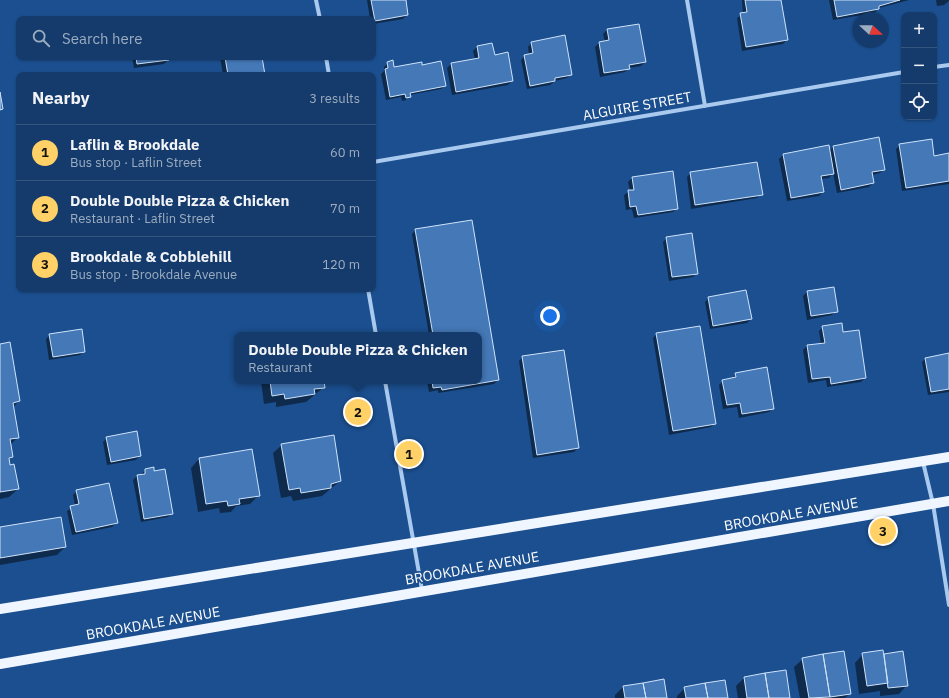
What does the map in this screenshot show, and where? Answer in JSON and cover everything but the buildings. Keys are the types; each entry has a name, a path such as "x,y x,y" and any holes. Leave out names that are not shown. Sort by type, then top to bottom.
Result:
{"main road":[{"name":"BROOKDALE AVENUE","path":"0,609 949,457"},
{"name":"BROOKDALE AVENUE","path":"0,664 949,502"}],"street":[{"path":"316,0 319,16"},
{"path":"688,0 705,106"},
{"path":"326,60 328,72"},
{"path":"937,67 949,65"},
{"name":"ALGUIRE STREET","path":"376,161 901,73"},
{"path":"369,292 375,332"},
{"path":"386,384 415,542 422,591"},
{"path":"923,462 933,504 949,605"}],"place":[{"name":"Double Double Pizza & Chicken","path":"358,412"},
{"name":"Laflin & Brookdale","path":"409,454"},
{"name":"Brookdale & Cobblehill","path":"883,531"}]}
